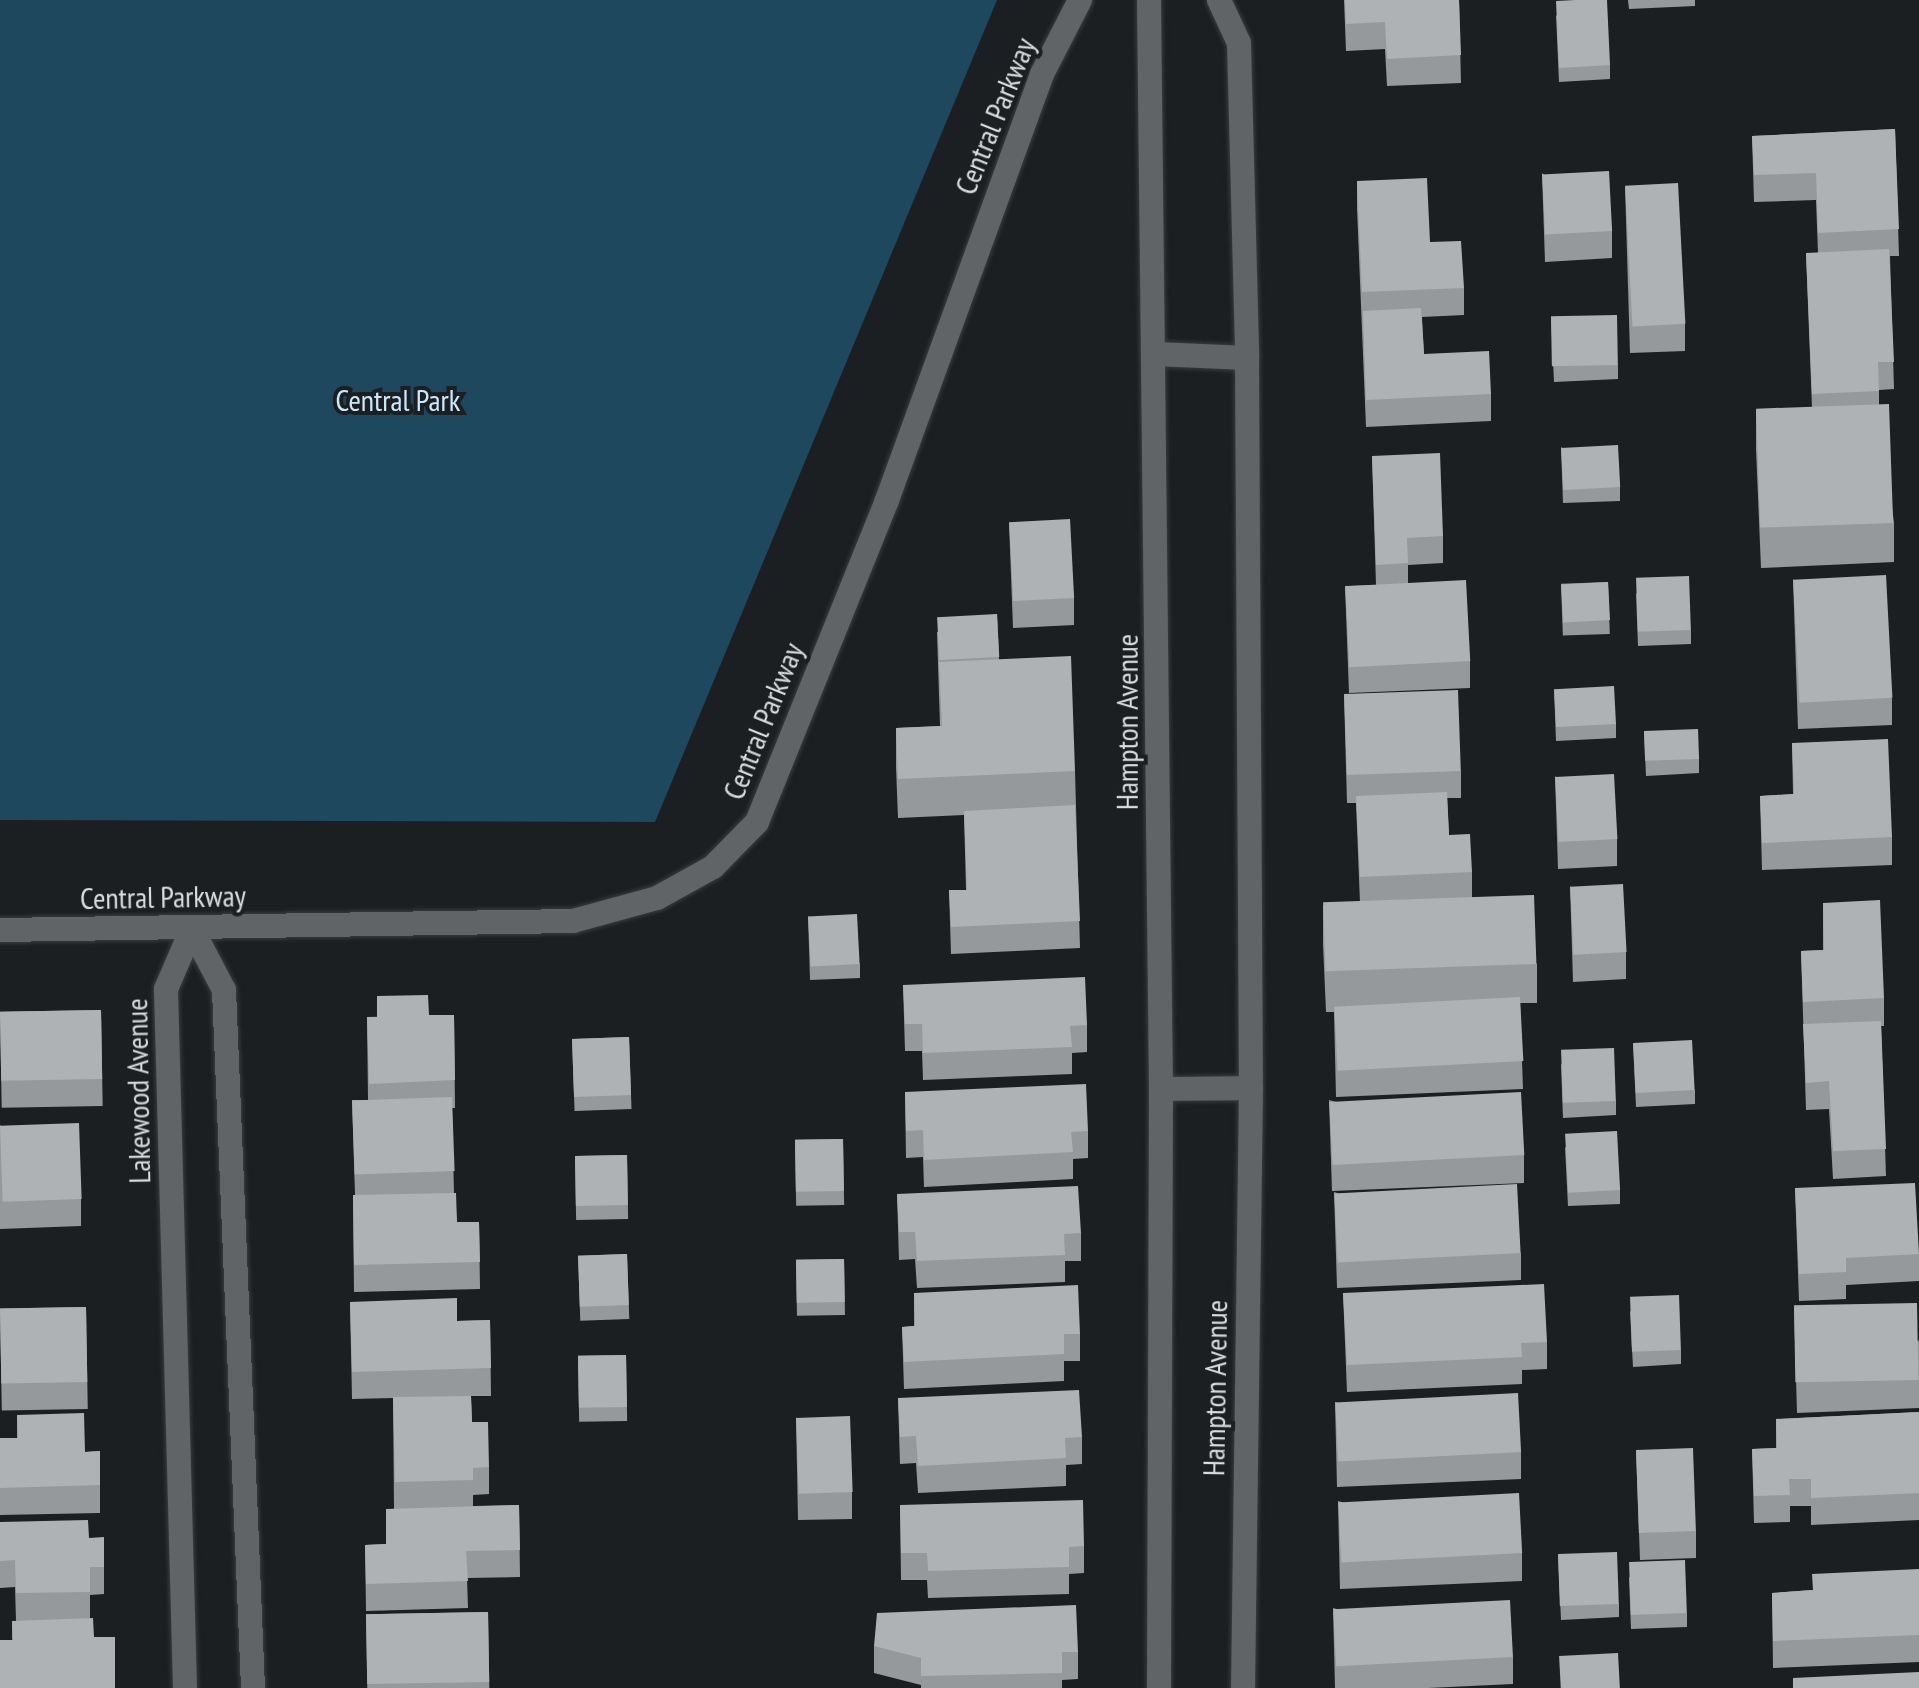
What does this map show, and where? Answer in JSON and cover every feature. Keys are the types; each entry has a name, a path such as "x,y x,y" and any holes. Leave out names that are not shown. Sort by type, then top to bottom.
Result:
{"street":[{"name":"Central Parkway","path":"0,930 573,921 657,898 713,867 757,822 887,500 1042,74 1080,0"},
{"name":"Hampton Avenue","path":"1149,0 1146,79 1156,354 1161,1089 1159,1688"},
{"name":"Hampton Avenue","path":"1219,0 1239,43 1247,358 1251,1088 1243,1688"},
{"path":"1156,354 1247,358"},
{"name":"Lakewood Avenue","path":"185,1688 166,989 192,929"},
{"path":"192,929 224,990 253,1688"},
{"path":"1161,1089 1251,1088"}],"green space":[{"name":"Central Park","path":"0,0 997,0 655,822 0,820"}],"building":[{"path":"1345,0 1459,0 1461,55 1387,59 1385,22 1346,24"},
{"path":"1607,0 1610,65 1559,68 1556,1"},
{"path":"1895,129 1899,229 1818,233 1816,173 1754,175 1752,136"},
{"path":"1609,171 1612,231 1545,234 1542,175"},
{"path":"1427,178 1430,242 1461,241 1464,288 1362,292 1357,181"},
{"path":"1678,183 1685,324 1632,327 1625,186"},
{"path":"1889,249 1894,362 1878,362 1879,391 1812,394 1806,253"},
{"path":"1421,308 1424,354 1489,351 1491,394 1366,400 1363,311"},
{"path":"1617,315 1618,365 1552,366 1551,316"},
{"path":"1889,404 1893,523 1760,528 1756,409"},
{"path":"1618,445 1620,487 1563,490 1561,448"},
{"path":"1440,453 1443,536 1407,538 1408,563 1376,565 1372,456"},
{"path":"1070,519 1074,598 1013,601 1009,522"},
{"path":"1886,575 1892,698 1800,703 1793,580"},
{"path":"1689,576 1691,630 1638,632 1636,578"},
{"path":"1466,580 1470,661 1349,667 1345,586"},
{"path":"1608,582 1610,620 1563,622 1561,584"},
{"path":"997,614 999,657 939,660 937,617"},
{"path":"1071,656 1075,771 898,779 896,728 942,726 939,662"},
{"path":"1614,686 1616,724 1556,727 1554,689"},
{"path":"1458,690 1461,771 1347,775 1344,694"},
{"path":"1698,729 1699,759 1645,761 1644,731"},
{"path":"1888,739 1892,837 1762,843 1760,796 1794,794 1792,743"},
{"path":"1614,774 1617,839 1558,842 1555,777"},
{"path":"1447,792 1449,835 1470,834 1472,872 1360,877 1356,796"},
{"path":"1075,805 1080,921 951,927 949,890 967,890 964,811"},
{"path":"1623,884 1627,952 1574,955 1570,887"},
{"path":"1534,895 1536,964 1326,971 1323,902"},
{"path":"1880,900 1884,998 1803,1002 1801,951 1824,950 1823,903"},
{"path":"857,914 860,964 811,966 808,917"},
{"path":"1085,977 1087,1025 1070,1026 1072,1047 923,1053 922,1024 905,1024 903,985"},
{"path":"428,995 429,1015 454,1015 455,1080 369,1084 367,1017 377,1017 377,996"},
{"path":"1520,997 1523,1061 1338,1071 1334,1007"},
{"path":"101,1010 102,1079 1,1081 0,1012"},
{"path":"1881,1021 1886,1149 1833,1151 1829,1081 1806,1083 1803,1024"},
{"path":"629,1037 631,1095 574,1097 572,1039"},
{"path":"1692,1040 1695,1090 1636,1093 1633,1043"},
{"path":"1614,1048 1616,1101 1563,1103 1561,1050"},
{"path":"1086,1084 1088,1131 1071,1132 1073,1152 924,1160 923,1130 906,1131 905,1092"},
{"path":"1521,1092 1524,1155 1333,1165 1329,1102"},
{"path":"452,1097 455,1171 355,1174 352,1100"},
{"path":"79,1123 82,1199 3,1202 0,1126"},
{"path":"1617,1131 1620,1190 1568,1193 1565,1134"},
{"path":"843,1139 844,1191 796,1192 795,1140"},
{"path":"627,1155 628,1205 576,1206 575,1156"},
{"path":"1915,1183 1919,1254 1846,1258 1846,1272 1799,1274 1795,1188"},
{"path":"1517,1184 1521,1253 1338,1262 1334,1194"},
{"path":"1078,1186 1081,1233 1064,1234 1065,1255 917,1261 915,1232 899,1232 897,1194"},
{"path":"456,1193 457,1222 479,1222 480,1262 354,1265 353,1195"},
{"path":"627,1254 629,1305 580,1307 578,1256"},
{"path":"844,1259 845,1302 797,1303 796,1260"},
{"path":"1544,1284 1547,1342 1521,1343 1522,1357 1347,1365 1343,1293"},
{"path":"1078,1285 1080,1334 1064,1334 1064,1354 904,1362 902,1327 915,1326 914,1293"},
{"path":"1679,1295 1681,1350 1632,1352 1630,1297"},
{"path":"457,1298 457,1321 490,1320 491,1368 352,1372 350,1302"},
{"path":"1917,1303 1918,1380 1795,1382 1794,1305"},
{"path":"86,1307 87,1382 1,1383 0,1309"},
{"path":"626,1355 627,1407 579,1408 578,1356"},
{"path":"1079,1390 1082,1437 1065,1438 1066,1458 918,1466 916,1436 900,1437 898,1398"},
{"path":"1518,1393 1521,1452 1338,1461 1335,1403"},
{"path":"471,1396 472,1422 488,1422 489,1467 473,1468 473,1480 395,1482 393,1397"},
{"path":"1919,1412 1919,1493 1811,1498 1811,1479 1789,1479 1790,1495 1754,1496 1752,1449 1777,1448 1776,1419"},
{"path":"84,1413 85,1452 100,1451 100,1485 0,1488 0,1438 18,1438 17,1415"},
{"path":"850,1416 853,1492 799,1494 796,1418"},
{"path":"1693,1448 1696,1531 1639,1533 1636,1450"},
{"path":"1519,1493 1522,1553 1341,1562 1338,1502"},
{"path":"1083,1500 1084,1546 1069,1547 1069,1567 928,1571 927,1553 901,1553 900,1505"},
{"path":"519,1505 520,1550 466,1551 468,1581 366,1584 365,1545 386,1544 386,1509"},
{"path":"88,1520 89,1538 104,1537 104,1567 90,1567 90,1592 16,1593 15,1560 0,1561 0,1522"},
{"path":"1617,1552 1619,1604 1560,1606 1558,1554"},
{"path":"1685,1560 1687,1613 1631,1615 1629,1562"},
{"path":"1919,1569 1919,1635 1773,1641 1772,1593 1813,1590 1812,1574"},
{"path":"1510,1600 1513,1657 1336,1666 1333,1609"},
{"path":"1076,1605 1078,1652 1062,1652 1062,1673 921,1676 921,1658 874,1646 877,1613"},
{"path":"488,1612 489,1682 367,1684 366,1614"},
{"path":"93,1618 94,1637 115,1637 115,1688 0,1688 0,1640 13,1640 12,1621"},
{"path":"1618,1653 1620,1688 1561,1688 1559,1656"},
{"path":"1919,1672 1919,1688 1793,1688 1793,1678"}]}
